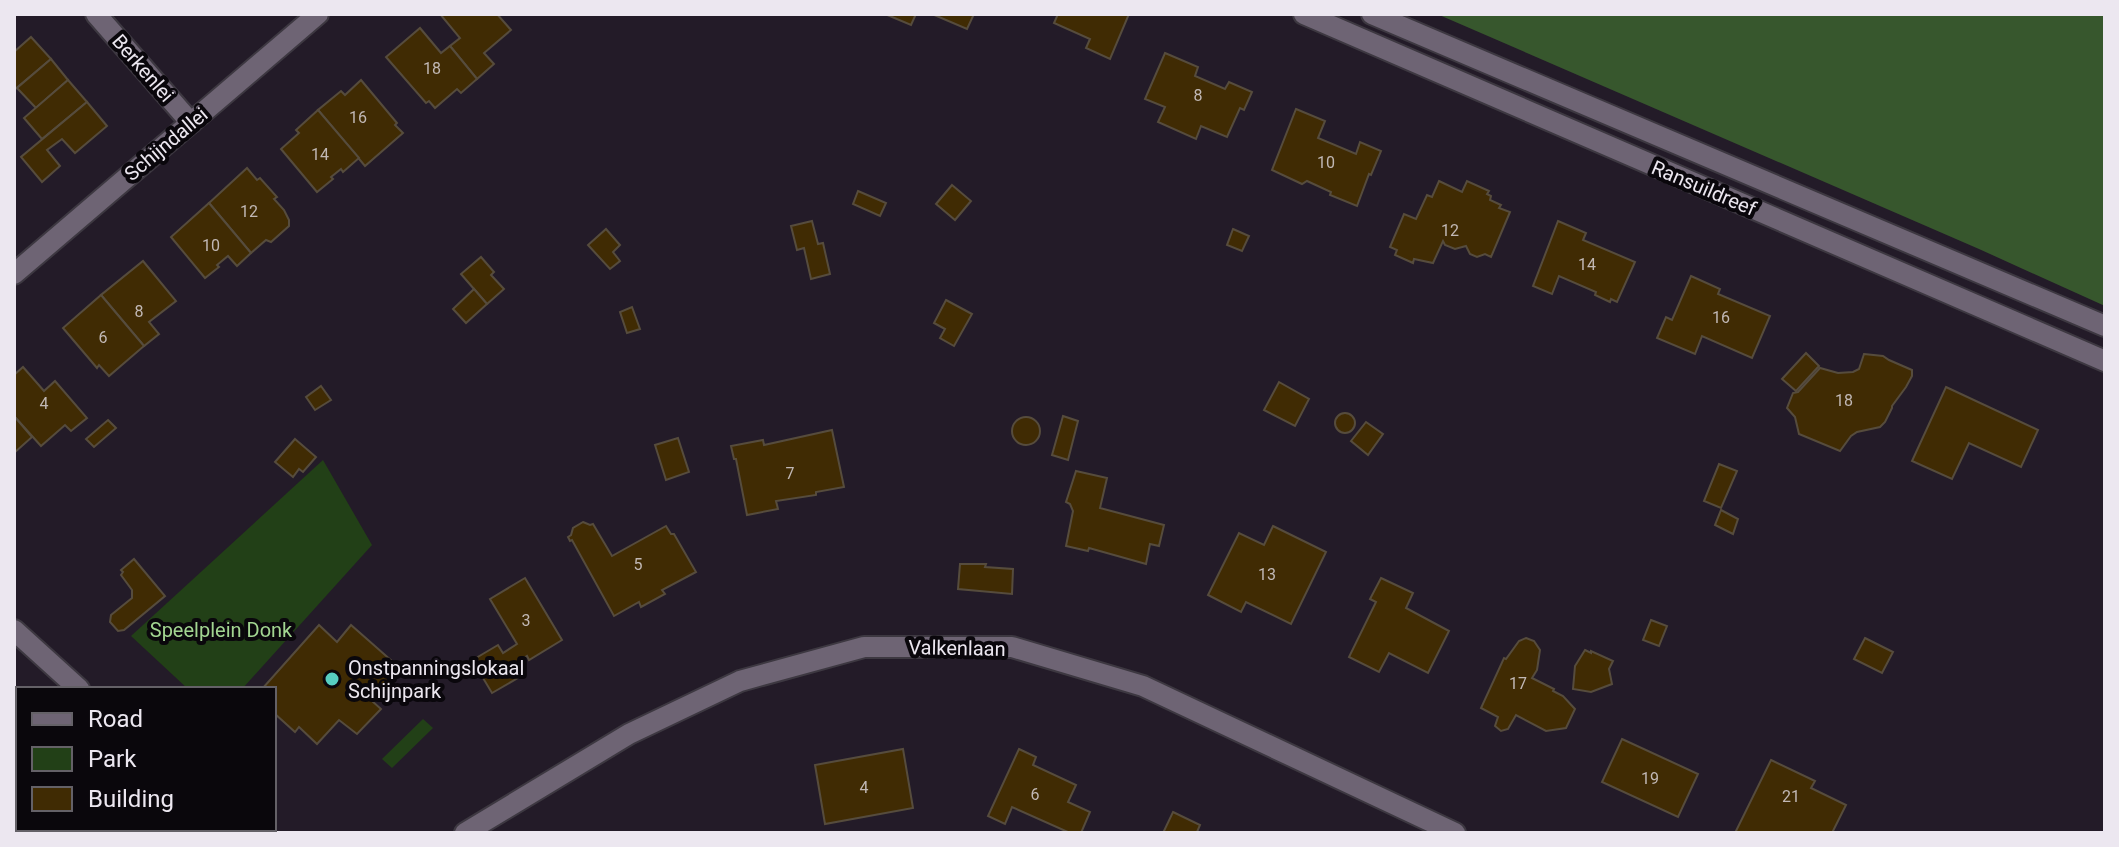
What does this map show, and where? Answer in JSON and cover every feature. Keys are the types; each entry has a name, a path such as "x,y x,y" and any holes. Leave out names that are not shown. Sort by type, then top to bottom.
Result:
{"street":[{"name":"Berkenlei","path":"96,14 191,123"},
{"name":"Schijndallei","path":"14,274 318,14"},
{"name":"Ransuildreef","path":"1304,14 2105,361"},
{"name":"Ransuildreef","path":"1372,14 2105,326"},
{"path":"14,630 77,687"},
{"name":"Valkenlaan","path":"465,833 629,734 740,681 864,647 1012,647 1143,686 1455,833"}],"green space":[{"path":"1437,14 2105,14 2105,306 1979,249"},
{"name":"Speelplein Donk","path":"323,460 372,545 244,687 186,687 131,636"},
{"path":"423,719 433,728 392,768 382,759"}],"building":[{"path":"440,14 497,14 511,30 484,53 494,64 477,79 450,46 460,38"},
{"path":"885,14 916,14 911,25"},
{"path":"932,14 974,14 967,29"},
{"path":"1058,14 1129,14 1110,59 1086,48 1090,39 1054,23"},
{"path":"420,28 441,53 450,46 477,79 461,93 457,89 435,108 429,101 426,103 386,57"},
{"path":"31,37 51,59 14,90 14,52"},
{"path":"1165,53 1198,67 1195,76 1225,89 1229,82 1252,92 1244,110 1240,108 1227,137 1201,126 1196,139 1158,122 1165,107 1145,99"},
{"path":"51,59 68,80 36,108 17,88"},
{"path":"68,80 87,102 42,139 24,118"},
{"path":"361,80 403,133 365,166 318,110 341,91 345,95"},
{"path":"87,102 107,126 75,153 62,139 47,150 60,166 42,182 21,157"},
{"path":"1296,109 1325,121 1318,138 1356,154 1360,142 1381,151 1357,206 1307,181 1302,184 1272,170"},
{"path":"318,110 359,158 343,172 341,169 331,177 333,179 317,192 281,149"},
{"path":"247,168 277,197 274,199 289,220 289,226 271,242 266,240 251,253 209,203"},
{"path":"1439,181 1462,192 1467,181 1489,191 1490,200 1510,212 1491,257 1485,254 1477,257 1470,254 1466,246 1455,249 1443,241 1433,263 1414,259 1413,263 1395,255 1397,250 1390,247 1404,214 1416,219 1427,195 1432,197"},
{"path":"952,185 971,201 955,220 936,204"},
{"path":"858,191 886,203 880,216 853,204"},
{"path":"209,203 251,253 237,266 228,256 205,278 171,237"},
{"path":"812,221 818,244 823,243 830,274 811,279 804,248 797,250 791,226"},
{"path":"1558,221 1586,233 1583,240 1635,262 1617,302 1611,299 1610,302 1595,295 1596,292 1559,276 1552,294 1533,286"},
{"path":"606,229 620,245 613,252 620,261 610,269 588,245"},
{"path":"1233,229 1249,236 1242,251 1227,245"},
{"path":"481,257 504,289 487,304 461,274"},
{"path":"143,261 176,301 149,322 159,334 144,346 101,295"},
{"path":"1691,276 1720,289 1718,294 1770,316 1752,358 1702,336 1695,354 1657,338 1666,317 1672,320"},
{"path":"474,289 487,304 466,323 453,309"},
{"path":"101,295 144,346 109,376 99,365 97,368 63,328"},
{"path":"946,300 972,314 954,346 940,338 945,329 934,323"},
{"path":"632,307 640,329 627,333 620,312"},
{"path":"1806,353 1819,366 1796,391 1782,379"},
{"path":"1864,354 1883,356 1912,370 1912,376 1885,422 1880,427 1857,432 1840,451 1799,434 1795,417 1787,408 1793,393 1798,392 1820,368 1838,373 1859,369"},
{"path":"23,367 44,391 55,381 87,418 71,431 65,425 41,446 14,416 14,375"},
{"path":"1279,382 1309,399 1295,426 1264,410"},
{"path":"321,386 331,400 315,410 306,397"},
{"path":"1946,387 2038,430 2021,467 1969,443 1952,479 1912,461"},
{"path":"1341,413 1349,413 1355,423 1349,433 1341,433 1335,427 1335,419"},
{"path":"14,416 32,437 14,453"},
{"path":"1063,416 1078,421 1068,460 1052,455"},
{"path":"1026,417 1036,421 1040,431 1036,441 1026,445 1016,441 1012,431 1016,421"},
{"path":"108,420 116,428 94,447 86,439"},
{"path":"1366,422 1383,434 1368,455 1351,441"},
{"path":"832,430 844,487 776,501 778,509 747,515 731,446 763,440 764,445"},
{"path":"678,438 689,472 666,480 655,445"},
{"path":"295,439 316,457 303,472 299,469 293,477 275,462"},
{"path":"1719,464 1737,471 1721,508 1704,501"},
{"path":"1076,471 1107,478 1100,508 1164,525 1159,546 1150,544 1146,564 1089,548 1088,551 1066,546 1073,511 1066,502"},
{"path":"1721,510 1738,519 1733,534 1715,525"},
{"path":"583,522 593,524 612,556 666,526 696,572 662,590 665,594 641,607 639,602 614,616 568,537 573,528"},
{"path":"1273,526 1326,552 1291,624 1246,602 1241,612 1208,595 1239,533 1264,545"},
{"path":"134,559 165,596 124,630 118,631 110,622 111,615 132,598 132,590 121,575 121,570"},
{"path":"960,564 986,564 985,567 1013,569 1012,594 958,589"},
{"path":"525,578 562,640 529,660 527,656 511,666 518,678 492,693 477,668 481,666 476,658 498,645 503,653 517,644 490,599"},
{"path":"1381,578 1413,593 1406,608 1449,631 1428,673 1389,653 1379,672 1349,657 1376,602 1370,599"},
{"path":"1651,620 1667,626 1659,646 1643,640"},
{"name":"Onstpanningslokaal Schijnpark","path":"319,625 337,642 351,625 401,669 372,701 381,709 357,734 339,720 317,744 299,727 295,732 276,715 276,687 264,687"},
{"path":"1526,638 1534,641 1540,650 1537,670 1532,678 1554,689 1575,709 1566,728 1546,731 1516,715 1508,729 1501,731 1495,726 1498,717 1481,708 1504,658 1519,641"},
{"path":"1865,638 1893,652 1882,673 1854,659"},
{"path":"1585,650 1613,661 1609,669 1612,684 1591,692 1573,689 1575,666"},
{"path":"1622,739 1698,774 1678,817 1602,782"},
{"path":"903,749 913,808 825,824 815,765"},
{"path":"1019,749 1036,757 1033,765 1076,785 1068,802 1090,812 1081,833 1070,833 1012,807 1005,824 988,816"},
{"path":"1771,760 1815,781 1811,788 1846,805 1832,833 1735,833"},
{"path":"14,793 16,831 58,833 14,833"},
{"path":"1173,812 1200,825 1199,833 1163,833"}],"place":[{"name":"Onstpanningslokaal Schijnpark","path":"332,679"}]}
